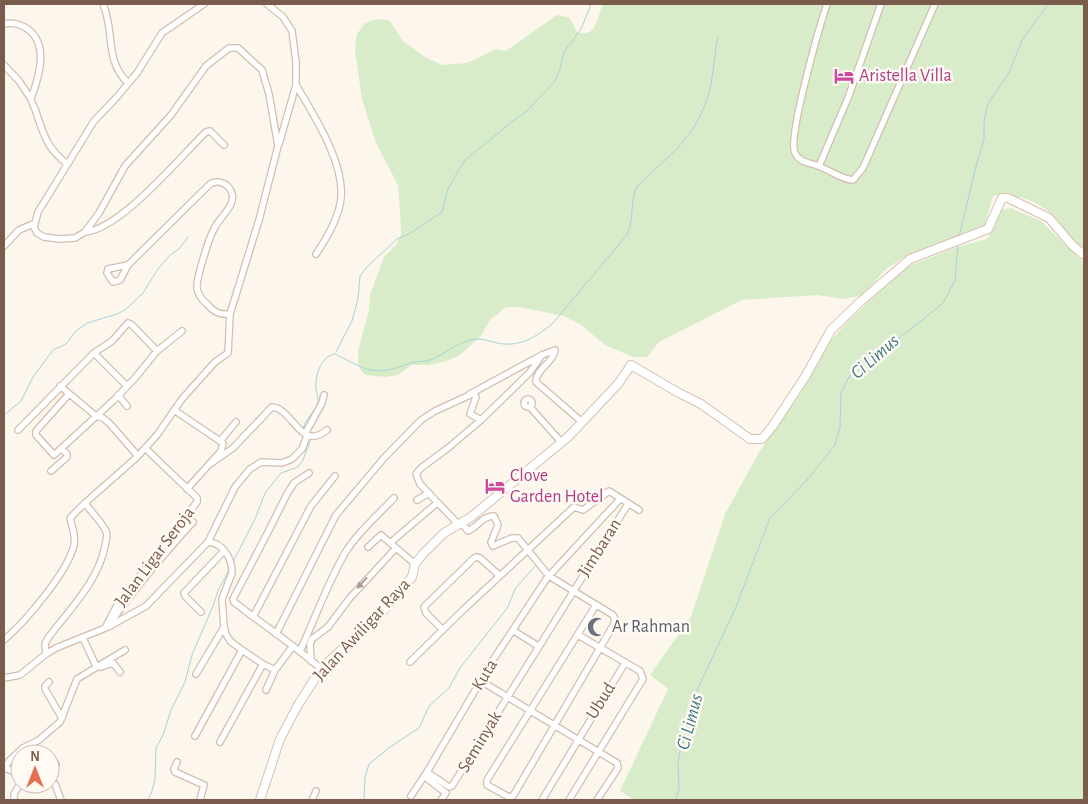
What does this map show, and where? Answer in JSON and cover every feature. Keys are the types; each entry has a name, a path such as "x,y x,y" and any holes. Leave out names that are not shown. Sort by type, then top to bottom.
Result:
{"street":[{"path":"103,4 109,22 109,38 113,56 120,76 128,83"},
{"path":"4,246 19,230 33,224 38,212 94,121 137,73 162,33 204,4"},
{"path":"4,640 29,616 64,567 74,545 74,534 70,518 138,456 157,435 182,399 210,368 228,353 230,314 259,220 296,85 296,62 292,31 283,18 267,4"},
{"path":"827,4 808,69 793,142 794,152 800,159 847,180 853,180 863,168 935,4"},
{"path":"819,166 848,98 881,4"},
{"path":"4,24 20,24 35,36 40,46 36,86 31,100"},
{"path":"85,232 99,213 126,166 171,115 206,66 229,48 238,48 262,70 269,94 278,146"},
{"path":"4,65 19,81 31,100 49,146 67,164"},
{"path":"296,85 325,137 337,168 340,188 341,199 336,218 316,254"},
{"path":"33,224 37,233 44,237 67,239 99,229 114,221 161,178 206,132 210,132 224,145"},
{"path":"128,265 210,184 218,181 222,182 232,192 232,202 214,229 197,286 201,298 214,311 220,314 230,314"},
{"name":"Jalan Awiligar Raya","path":"260,800 280,739 298,705 321,669 384,610 412,577 415,564 437,539 479,510 561,442 618,384 631,364 701,404 748,438 758,440 772,427 806,377 819,350 835,326 910,259 988,228 1002,198 1008,198 1049,218 1072,245 1084,255"},
{"path":"18,430 60,386 94,354 112,341 129,322 157,351"},
{"path":"69,394 36,433 54,455 127,386 157,351 182,331"},
{"path":"276,634 330,522 384,458 427,415 554,349 556,352 536,377 536,382 582,422"},
{"path":"94,354 127,386"},
{"path":"542,355 530,372 481,420 417,472 416,477 437,503 468,531 483,518 494,516 498,525 491,544 496,545 512,538 520,540 548,576 615,619 600,649 554,726"},
{"path":"60,386 96,416 103,418 110,424 138,456"},
{"path":"470,394 476,397 470,414 481,420"},
{"path":"118,395 128,406"},
{"path":"4,678 20,675 46,654 107,627 146,606 208,542 236,487 250,469 261,462 282,463 292,459 302,449 306,435 324,395"},
{"path":"210,464 233,448 272,407 275,407 290,419 306,435 315,437 322,435 327,430"},
{"path":"530,407 561,442"},
{"path":"145,448 188,489 210,464 223,446 223,443 174,410"},
{"path":"220,441 236,422"},
{"path":"51,471 67,457 67,454 62,449"},
{"path":"309,473 294,482 233,597 233,601 321,669"},
{"path":"253,617 312,506 335,476"},
{"name":"Jalan Ligar Seroja","path":"107,627 116,607 128,590 194,506 197,498 188,489"},
{"path":"410,662 574,507 583,510 609,491 639,510"},
{"path":"417,500 428,492"},
{"path":"300,651 345,553 394,498"},
{"name":"Kuta","path":"411,796 548,576 620,499"},
{"path":"46,654 48,638 96,574 103,554 106,531 85,503"},
{"path":"390,543 437,503"},
{"name":"Jimbaran","path":"572,592 628,504"},
{"path":"107,627 153,567 193,522"},
{"path":"368,547 380,535 415,564"},
{"path":"208,542 217,544 230,561 232,573 222,599 224,627 228,639 263,664 275,670"},
{"path":"311,661 310,644 312,639 328,627 349,599 396,548"},
{"path":"201,612 184,593 224,552"},
{"path":"443,630 426,613 424,606 473,559 476,557 480,558 500,576"},
{"name":"Kuta","path":"507,697 572,592"},
{"path":"530,711 596,606"},
{"path":"196,674 224,627"},
{"path":"514,631 538,646"},
{"path":"578,635 625,663"},
{"path":"83,638 96,666"},
{"path":"266,690 275,670 293,646"},
{"path":"4,769 16,754 53,729 62,718 77,679 125,650"},
{"path":"195,736 242,650"},
{"path":"96,666 100,667 113,663 120,672"},
{"name":"Ubud","path":"578,739 625,663 640,671 643,676 641,683 599,752"},
{"path":"220,742 263,664"},
{"path":"481,681 617,763 618,768 597,800"},
{"path":"49,682 45,688 62,718"},
{"name":"Seminyak","path":"426,774 449,787 452,786 507,697"},
{"name":"Seminyak","path":"530,711 486,780 487,785 509,798 513,796 554,726"},
{"path":"542,800 578,739"},
{"path":"569,800 599,752"},
{"path":"177,762 174,769 176,772 204,785 200,800"},
{"path":"426,774 446,793 441,800"},
{"path":"309,800 316,791"}],"green space":[{"path":"603,4 1084,4 1084,252 1053,216 1041,206 1027,199 1011,195 995,195 992,199 985,225 946,244 908,255 886,269 863,295 845,299 817,295 742,300 659,342 647,357 633,357 605,345 581,325 564,316 519,307 506,307 490,320 481,336 460,355 429,365 412,365 398,375 386,377 365,375 360,369 358,351 369,310 370,295 384,257 396,245 401,235 401,226 398,185 376,143 362,99 355,50 357,34 365,23 381,19 390,21 403,41 425,57 442,65 467,63 496,49 506,51 557,15 570,18 577,32 589,32 595,26"},
{"path":"1011,208 1041,221 1084,263 1084,800 631,800 632,798 620,791 668,689 650,675 691,617 725,514 761,449 800,394 831,340 848,321 906,267 957,247 987,239 1002,210"}],"waterway":[{"path":"336,352 352,321 358,299 360,276 397,239 409,234 442,212 448,189 464,161 527,111 555,81 564,52 581,29 591,4"},
{"name":"Ci Limus","path":"959,237 984,139 984,122 988,103 1009,73 1022,40 1048,4"},
{"path":"303,429 305,422 317,405 316,384 318,372 323,362 330,356 335,354 356,365 372,370 388,370 411,363 428,361 466,341 482,339 502,344 526,341 553,323 627,235 631,224 636,188 676,150 700,117 711,86 718,37"},
{"path":"4,415 21,401 33,377 53,350 66,344 75,332 87,323 125,310 143,293 158,269 170,255 179,249 188,237"},
{"name":"Ci Limus","path":"676,800 679,789 678,762 698,688 736,607 770,518 806,481 835,445 840,427 841,393 849,377 885,345 899,338 942,304 955,280 958,243"},
{"path":"233,562 255,519 265,493 281,473 298,467 303,460 311,439"},
{"path":"364,800 365,777 369,764 390,747 419,728 429,706 449,688 460,668 508,607 515,589 534,567"},
{"path":"148,800 155,779 156,748 163,735 171,710 185,682 192,655 218,591 230,568"}],"place":[{"name":"Aristella Villa","path":"844,76"},
{"name":"Clove Garden Hotel","path":"495,486"},
{"name":"Ar Rahman","path":"597,627"}]}
